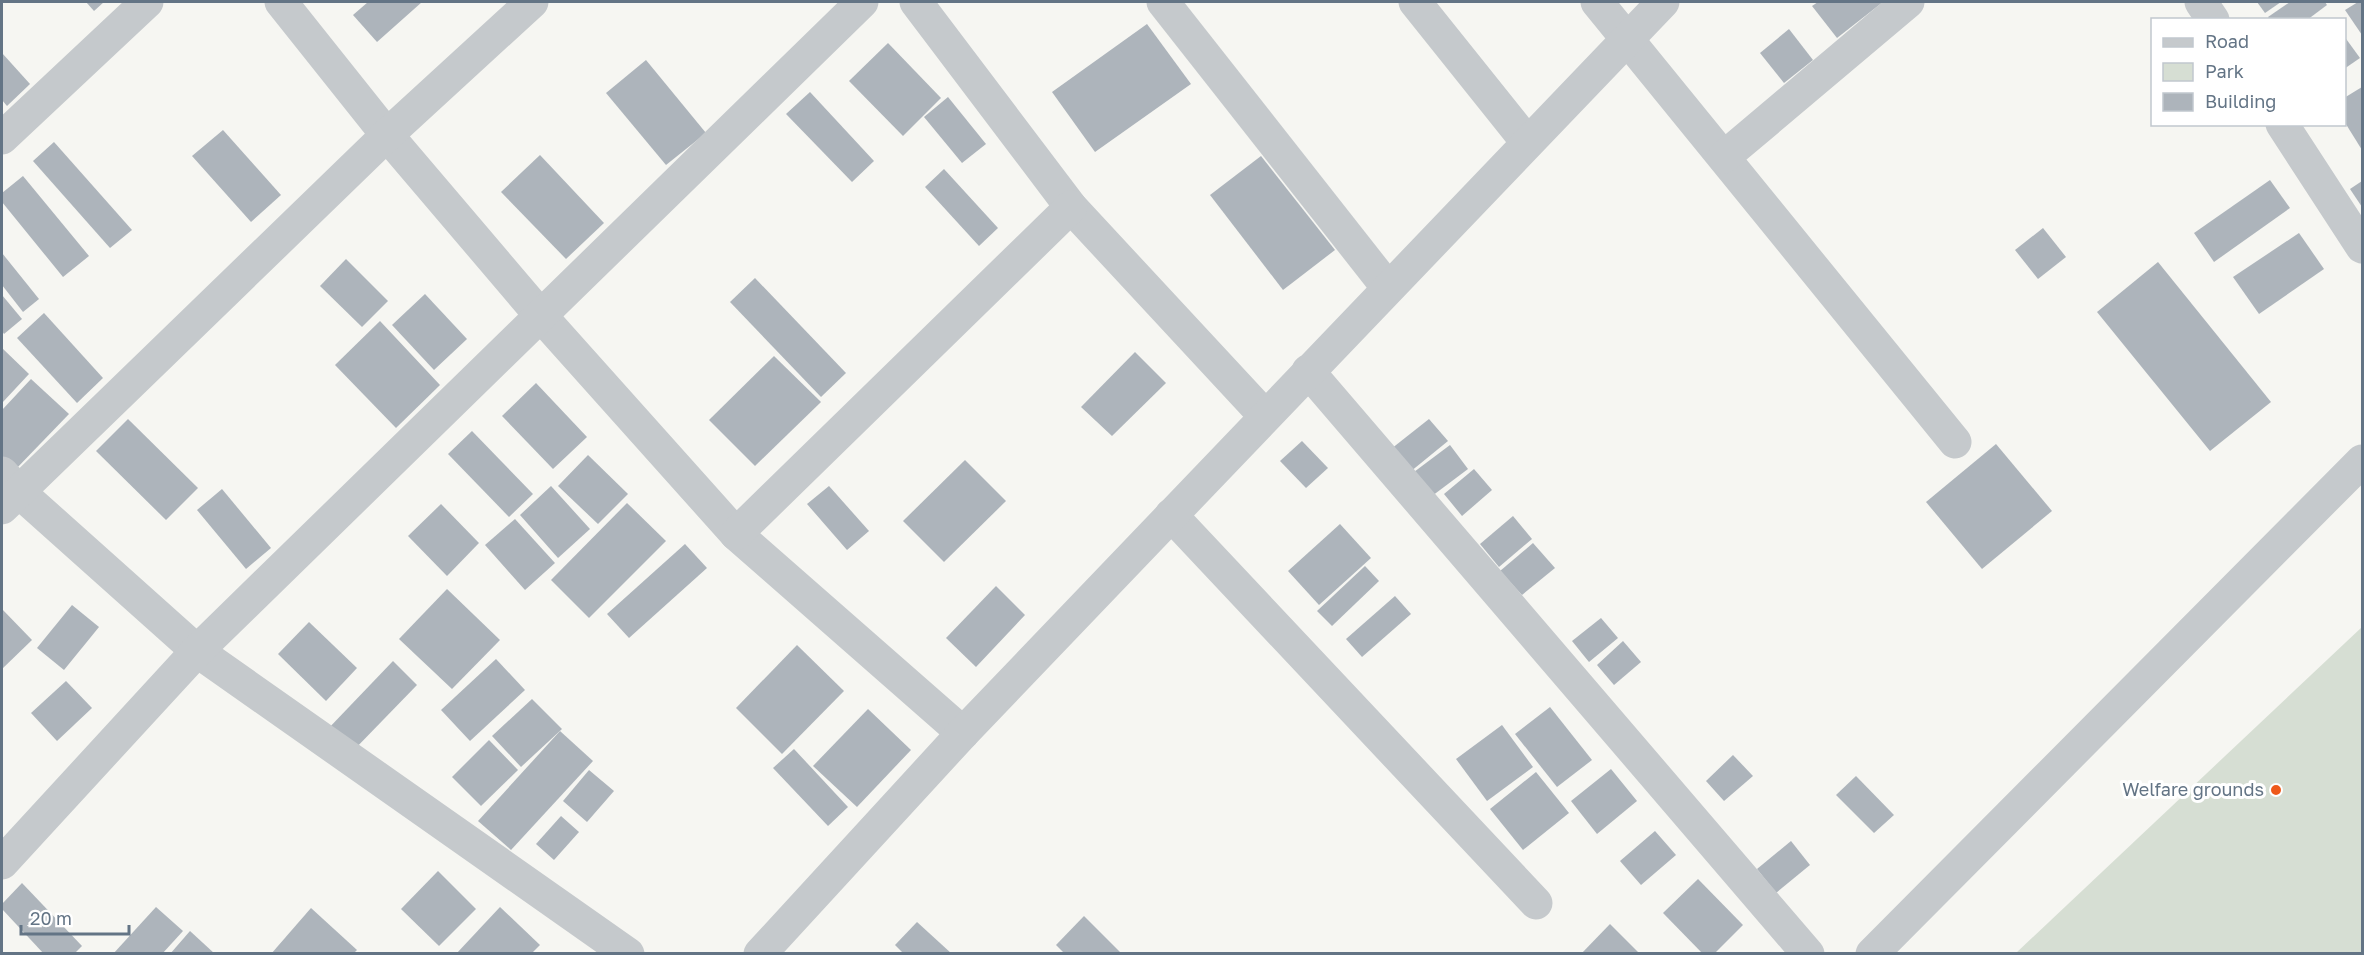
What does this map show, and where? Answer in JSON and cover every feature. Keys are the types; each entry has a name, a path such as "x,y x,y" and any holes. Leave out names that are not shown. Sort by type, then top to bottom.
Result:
{"street":[{"path":"2,138 147,2"},
{"path":"280,2 387,135 541,316 736,534 963,734"},
{"path":"532,2 7,491 197,651 628,954"},
{"path":"2,863 197,651 862,2"},
{"path":"916,2 1071,207 1265,416"},
{"path":"1163,2 1388,288"},
{"path":"1415,2 1527,142"},
{"path":"1597,2 1955,441"},
{"path":"760,954 963,734 1308,370 1663,2"},
{"path":"1724,157 1908,2"},
{"path":"2201,2 2212,18"},
{"path":"2283,126 2362,247"},
{"path":"736,534 1071,207"},
{"path":"1308,370 1808,954"},
{"path":"1872,954 2362,461"},
{"path":"1171,515 1536,903"}],"green space":[{"name":"Welfare grounds","path":"2362,627 2362,953 2016,953"}],"building":[{"path":"86,2 104,2 94,11"},
{"path":"368,2 422,2 377,42 353,15"},
{"path":"1818,2 1883,2 1837,38 1812,6"},
{"path":"2257,2 2281,2 2265,13"},
{"path":"2290,2 2325,2 2327,5 2310,18 2268,17"},
{"path":"2362,2 2362,35 2345,10"},
{"path":"1147,24 1191,84 1095,152 1052,92"},
{"path":"1789,29 1813,60 1784,83 1760,53"},
{"path":"2346,39 2360,58 2346,68"},
{"path":"888,43 941,98 903,136 849,81"},
{"path":"2,53 30,84 7,106 2,100"},
{"path":"646,60 706,133 666,165 606,93"},
{"path":"2362,87 2362,150 2346,124 2346,97"},
{"path":"810,92 874,161 852,182 786,114"},
{"path":"948,97 986,144 962,163 924,117"},
{"path":"223,130 281,195 251,222 192,156"},
{"path":"54,142 132,230 110,248 33,161"},
{"path":"540,155 604,223 566,259 501,192"},
{"path":"1261,156 1335,250 1283,290 1210,195"},
{"path":"944,169 998,228 979,246 925,187"},
{"path":"23,176 89,256 63,277 2,202 2,193"},
{"path":"2270,180 2290,208 2214,262 2194,233"},
{"path":"2362,181 2362,207 2350,189"},
{"path":"2043,228 2066,257 2038,279 2015,250"},
{"path":"2299,233 2324,269 2259,314 2233,277"},
{"path":"2,253 39,299 23,312 2,285"},
{"path":"346,259 388,301 362,327 320,286"},
{"path":"2158,262 2271,402 2210,451 2097,312"},
{"path":"755,278 846,373 821,397 730,302"},
{"path":"425,294 467,339 434,370 392,325"},
{"path":"2,295 22,319 4,334 2,331"},
{"path":"44,313 103,378 77,403 17,338"},
{"path":"380,321 440,385 396,428 335,365"},
{"path":"2,348 29,374 2,403"},
{"path":"1135,352 1166,383 1112,436 1081,407"},
{"path":"774,356 821,402 755,466 709,420"},
{"path":"31,379 69,414 14,471 2,458 2,410"},
{"path":"536,383 587,437 553,469 502,416"},
{"path":"128,419 198,488 166,520 96,451"},
{"path":"1429,419 1448,441 1410,472 1391,449"},
{"path":"472,431 533,494 509,517 448,454"},
{"path":"1302,441 1328,468 1306,488 1280,461"},
{"path":"1996,444 2052,511 1982,569 1926,502"},
{"path":"1450,445 1468,469 1432,496 1414,472"},
{"path":"588,455 628,494 598,524 558,486"},
{"path":"965,460 1006,501 944,562 903,521"},
{"path":"1474,469 1492,490 1462,516 1444,494"},
{"path":"551,486 590,529 558,558 520,515"},
{"path":"829,486 869,531 847,550 807,504"},
{"path":"222,489 271,548 246,569 197,510"},
{"path":"627,503 666,541 589,618 551,580"},
{"path":"441,504 479,543 447,576 408,536"},
{"path":"1513,516 1532,539 1499,567 1480,544"},
{"path":"515,519 555,563 525,590 485,545"},
{"path":"1340,524 1371,558 1319,605 1288,571"},
{"path":"1533,543 1555,568 1522,595 1500,571"},
{"path":"685,544 707,568 629,638 607,614"},
{"path":"1365,566 1379,581 1332,626 1317,611"},
{"path":"996,586 1025,615 976,667 946,638"},
{"path":"447,589 500,640 452,689 399,639"},
{"path":"1395,596 1411,614 1362,657 1346,639"},
{"path":"72,605 99,627 64,670 37,648"},
{"path":"2,609 32,640 2,669"},
{"path":"1601,618 1618,638 1589,662 1572,641"},
{"path":"309,622 357,668 326,701 278,654"},
{"path":"1623,641 1641,662 1614,685 1597,665"},
{"path":"797,645 844,691 782,754 736,708"},
{"path":"496,659 525,690 470,741 441,710"},
{"path":"393,661 417,685 350,754 326,731"},
{"path":"66,681 92,708 57,741 31,713"},
{"path":"532,699 562,729 521,767 492,736"},
{"path":"1550,707 1592,760 1557,787 1515,734"},
{"path":"868,709 911,750 857,807 813,766"},
{"path":"1502,725 1533,767 1487,801 1456,759"},
{"path":"560,731 593,761 511,850 478,821"},
{"path":"489,740 518,770 481,806 452,777"},
{"path":"794,749 848,807 828,826 773,768"},
{"path":"1733,755 1753,776 1724,801 1706,781"},
{"path":"1611,769 1637,801 1597,834 1571,801"},
{"path":"589,770 614,791 587,822 563,801"},
{"path":"1536,772 1569,813 1523,850 1490,809"},
{"path":"1856,776 1894,815 1874,833 1836,795"},
{"path":"561,816 579,832 554,860 536,844"},
{"path":"1655,831 1676,855 1641,885 1620,861"},
{"path":"1791,841 1810,865 1776,893 1757,869"},
{"path":"438,871 476,909 439,946 401,909"},
{"path":"1698,879 1743,925 1714,954 1703,954 1663,913"},
{"path":"22,883 82,946 74,954 44,954 2,909 2,904"},
{"path":"156,907 183,931 162,954 113,954"},
{"path":"500,907 540,945 531,954 456,954"},
{"path":"311,908 357,950 353,954 271,954"},
{"path":"1084,916 1122,954 1065,954 1056,945"},
{"path":"917,922 952,954 904,954 895,945"},
{"path":"1610,924 1640,954 1581,954"},
{"path":"190,931 215,954 170,954"}],"place":[{"name":"Welfare grounds","path":"2276,790"}]}
